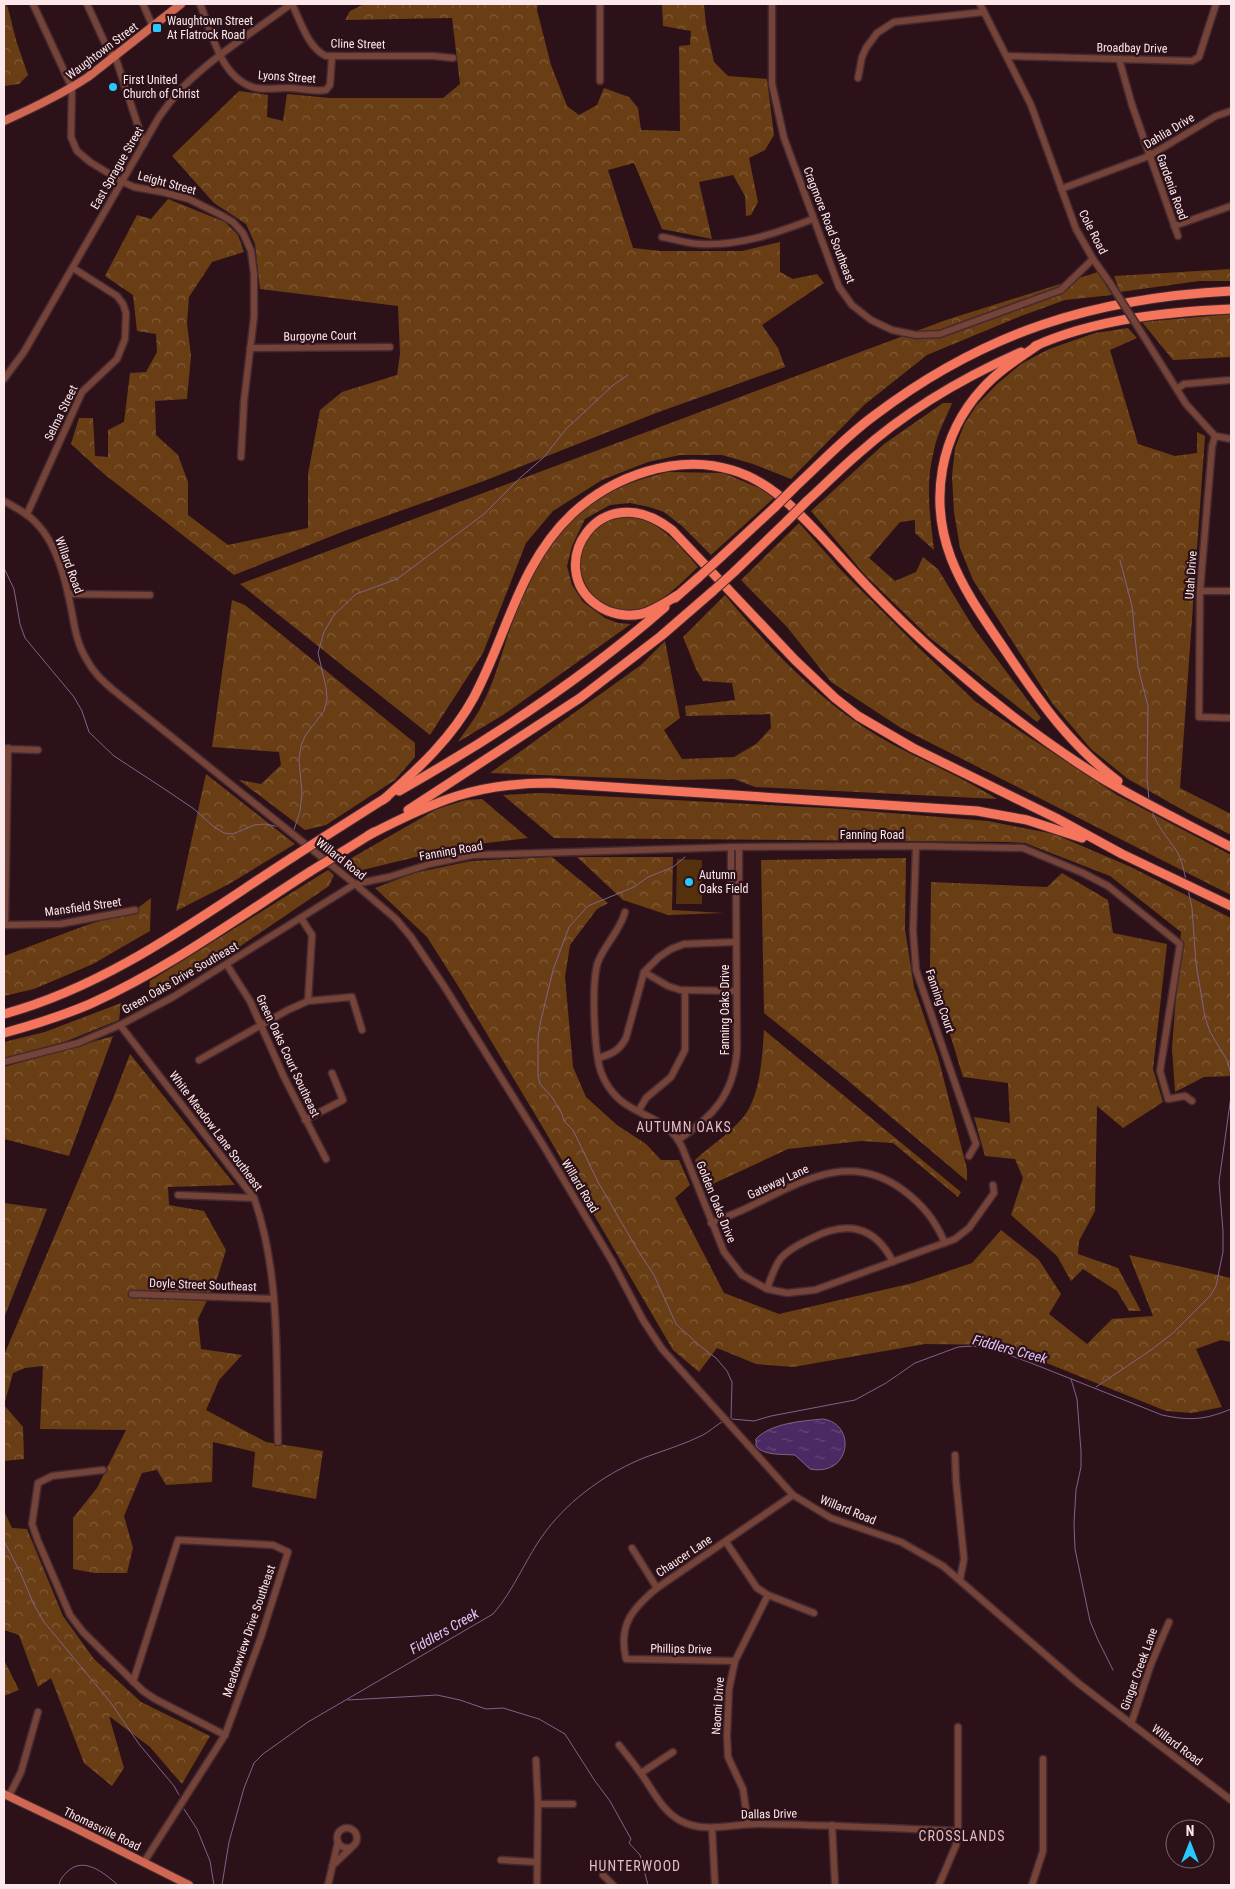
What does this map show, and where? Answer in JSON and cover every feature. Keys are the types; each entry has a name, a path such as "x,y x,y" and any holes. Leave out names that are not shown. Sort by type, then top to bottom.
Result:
{"highway":[{"path":"4,1014 64,994 107,974 183,928 383,800 429,774 568,683 641,628 678,596 873,416 934,375 981,349 1045,323 1082,312 1132,300 1183,293 1231,291"},
{"path":"4,1033 44,1022 89,1004 130,984 172,960 580,698 661,636 713,591 857,454 913,411 985,368 1038,345 1078,331 1113,322 1154,315 1231,309"},
{"path":"1038,345 1002,370 982,388 965,411 952,434 944,460 940,494 941,518 947,544 964,586 1046,710 1077,745 1108,774 1168,815"},
{"path":"383,800 435,751 464,714 486,673 528,571 543,547 562,523 585,503 626,479 655,469 693,464 733,470 756,479 780,494 903,623 983,694 1060,751 1100,777 1168,815 1231,846"},
{"path":"678,596 652,610 639,614 618,614 602,609 583,591 577,576 576,562 582,539 596,522 615,513 631,512 656,519 672,530 805,671 858,716 913,748 1056,818 1122,854 1231,906"},
{"path":"369,835 424,808 461,793 501,785 550,783 977,811 1049,826 1122,854"}],"main road":[{"name":"Waughtown Street","path":"4,121 72,88 181,4"},
{"name":"Thomasville Road","path":"6,1795 189,1885"}],"street":[{"name":"Leight Street","path":"33,4 72,88 71,137 77,151 90,162 123,182 134,187 190,199 233,222 243,233 251,251 254,274 254,316 242,424 241,457"},
{"path":"87,4 109,52 115,56 144,144"},
{"path":"143,4 153,27"},
{"name":"Lyons Street","path":"200,4 221,56 231,74 253,87 265,89 298,88 326,90 330,85 332,56"},
{"name":"East Sprague Street","path":"4,379 24,352 159,117 181,89 221,56 292,4"},
{"name":"Cline Street","path":"292,4 317,51 326,56 434,56 453,58"},
{"path":"600,4 600,81"},
{"name":"Cragmore Road Southeast","path":"772,4 772,84 784,138 839,287 852,305 871,320 892,330 916,335 940,334 1061,290 1093,259"},
{"name":"Cole Road","path":"980,4 1032,105 1076,229 1093,259 1186,404 1215,436"},
{"name":"Broadbay Drive","path":"1008,56 1192,60 1199,57 1216,4"},
{"path":"858,78 862,57 866,48 877,33 894,22 984,12"},
{"name":"Gardenia Road","path":"1119,58 1124,81 1178,236"},
{"name":"Dahlia Drive","path":"1061,188 1149,156 1216,116 1231,111"},
{"path":"1174,226 1231,206"},
{"path":"662,237 699,244 723,244 748,241 813,219"},
{"name":"Selma Street","path":"27,514 82,392 111,366 122,350 126,339 126,313 123,304 117,296 73,268"},
{"name":"Burgoyne Court","path":"250,348 390,347"},
{"path":"1177,389 1190,382 1231,380"},
{"path":"1215,436 1231,439"},
{"name":"Utah Drive","path":"1215,436 1212,447 1200,591 1199,717 1231,718"},
{"name":"Willard Road","path":"4,501 27,514 37,523 49,540 68,594 81,649 94,671 102,680 355,884 396,920 427,959 548,1154 612,1261 643,1320 662,1349 792,1495 831,1518 911,1546 943,1566 1078,1683 1231,1800"},
{"path":"1200,591 1231,591"},
{"path":"68,594 150,595"},
{"path":"4,925 6,748 38,750"},
{"name":"Fanning Road","path":"355,884 389,877 430,864 473,856 731,847 916,846 1023,848 1084,873 1108,886 1180,944 1160,1071 1168,1099 1185,1096 1192,1101"},
{"name":"Fanning Court","path":"916,846 913,931 916,970 976,1144 969,1156"},
{"name":"Fanning Oaks Drive","path":"731,847 731,883 736,887"},
{"name":"Fanning Oaks Drive","path":"678,1140 697,1128 713,1112 726,1093 732,1079 737,1050 736,887 739,883 739,847"},
{"name":"Green Oaks Drive Southeast","path":"4,1062 78,1043 120,1025 227,965 355,884"},
{"name":"Mansfield Street","path":"4,925 60,924 135,910"},
{"name":"Golden Oaks Drive","path":"625,912 617,931 604,950 596,971 594,994 598,1058 605,1081 625,1103 667,1127 678,1140 724,1252 736,1269 749,1280 767,1289 787,1293 806,1292 945,1243 961,1236 969,1228 994,1193 993,1185"},
{"path":"301,918 312,935 308,1001"},
{"path":"598,1058 611,1055 619,1049 626,1038 644,972 660,957 678,946 691,943 736,942"},
{"name":"Green Oaks Court Southeast","path":"227,965 250,1001 305,1120 326,1159"},
{"path":"644,972 668,986 685,990 736,991"},
{"path":"638,1110 646,1098 670,1077 685,1050 685,990"},
{"path":"199,1060 288,1010 308,1001 352,997 362,1030"},
{"name":"White Meadow Lane Southeast","path":"120,1025 254,1198 262,1221 274,1299 278,1442"},
{"path":"305,1120 343,1100 332,1073"},
{"name":"Gateway Lane","path":"711,1222 753,1205 803,1180 828,1172 851,1171 883,1178 894,1183 911,1196 921,1204 934,1221 945,1243"},
{"path":"178,1195 254,1198"},
{"path":"767,1289 777,1263 786,1252 821,1233 836,1228 849,1228 869,1234 884,1247 893,1262"},
{"name":"Doyle Street Southeast","path":"132,1294 274,1299"},
{"path":"955,1455 964,1559 960,1579"},
{"path":"103,1470 52,1476 38,1483 32,1524 70,1615 83,1632 133,1682 155,1698 225,1734"},
{"name":"Chaucer Lane","path":"626,1659 623,1636 627,1622 638,1604 657,1588 792,1495"},
{"name":"Meadowview Drive Southeast","path":"133,1682 178,1540 273,1546 288,1552 261,1637 225,1734 144,1862"},
{"path":"726,1542 757,1588 768,1595 814,1613"},
{"path":"632,1548 657,1588"},
{"name":"Naomi Drive","path":"748,1824 743,1789 728,1757 729,1688 735,1661 768,1595"},
{"name":"Ginger Creek Lane","path":"1131,1724 1151,1664 1169,1622"},
{"name":"Phillips Drive","path":"626,1659 735,1661"},
{"path":"6,1795 21,1772 38,1712"},
{"path":"939,1885 956,1845 958,1831 958,1727"},
{"name":"Dallas Drive","path":"619,1745 641,1773 663,1808 681,1821 695,1826 712,1828 748,1824 832,1825 958,1831"},
{"path":"641,1773 673,1752"},
{"path":"1032,1885 1043,1851 1043,1759"},
{"path":"536,1760 538,1804 537,1885"},
{"path":"538,1804 573,1804"},
{"path":"832,1825 835,1885"},
{"path":"328,1885 332,1866 338,1842 337,1835 340,1831 348,1828 353,1830 356,1833 357,1842 332,1866"},
{"path":"712,1828 715,1885"},
{"path":"338,1842 342,1847 351,1848"},
{"path":"501,1860 536,1862"},
{"path":"603,1875 613,1885"}],"shaded area":[{"name":"Autumn Oaks Field","path":"677,859 702,860 702,904 676,904"}],"green space":[{"path":"4,4 8,8 28,75 19,84 4,86"},
{"path":"364,4 538,4 537,10 551,65 567,106 579,115 597,105 604,88 629,97 638,108 641,130 680,131 679,46 690,45 691,31 663,26 662,4 704,4 706,25 714,62 728,76 767,79 774,135 765,150 749,158 758,202 751,215 746,216 745,196 733,175 699,182 712,239 662,229 634,163 608,170 633,248 661,251 742,251 780,242 780,272 793,279 817,274 824,283 762,325 778,348 785,367 656,413 484,481 347,530 234,575 104,474 71,444 79,418 93,418 95,456 108,457 108,430 124,422 130,373 146,372 157,352 156,334 137,331 133,295 105,276 137,215 151,219 168,199 225,222 238,235 244,252 212,262 189,297 187,323 191,356 187,399 155,401 156,435 178,455 188,482 188,515 228,545 308,528 308,474 320,410 342,392 397,375 400,354 398,306 260,289 255,244 246,224 214,203 172,156 239,91 268,95 267,117 283,121 287,94 330,98 443,98 460,84 452,18 345,20 350,11"},
{"path":"1231,269 1231,281 1199,281 1120,292 1114,276"},
{"path":"1098,272 1112,295 1065,300 927,355 864,405 791,479 753,464 722,455 680,455 648,462 602,480 553,511 526,543 483,653 430,735 240,584 946,320"},
{"path":"1231,314 1231,357 1173,360 1142,322"},
{"path":"1128,328 1137,338 1110,350 1138,444 1175,456 1197,453 1197,432 1205,436 1180,788 1231,813 1231,835 1128,779 1091,749 1052,703 973,580 960,548 954,512 952,476 955,448 964,425 976,406 996,385 1021,364 1049,349 1095,333"},
{"path":"943,403 952,403 937,438 931,463 929,500 934,550 915,533 915,520 900,522 869,558 895,581 916,572 923,557 938,569 973,627 1041,718 1037,722 930,638 866,576 811,511 884,444"},
{"path":"668,472 724,473 759,488 774,498 711,555 682,526 664,512 649,507 630,503 610,505 585,519 572,546 567,566 572,585 583,602 605,618 618,623 631,624 503,715 458,742 486,698 521,599 534,572 566,526 586,508 609,493 636,481"},
{"path":"626,515 649,522 658,527 675,541 698,567 670,593 654,603 636,610 620,611 606,605 594,596 585,584 580,569 580,554 584,540 594,528 605,521"},
{"path":"799,523 842,571 976,702 1117,795 1231,855 1231,895 901,728 831,682 787,627 741,580"},
{"path":"725,595 788,664 840,710 876,735 997,799 755,787 734,779 671,780 490,773 641,665 665,641 680,718 664,730 682,759 734,757 756,744 771,728 770,714 686,716 685,706 735,700 732,683 703,681 683,637"},
{"path":"232,600 245,605 415,743 415,757 395,780 326,825 305,830 239,780 261,784 281,765 279,752 212,747"},
{"path":"206,774 295,844 229,884 176,911"},
{"path":"541,793 843,809 988,821 1054,834 1131,867 1231,918 1231,1076 1204,1077 1175,1092 1172,1048 1181,932 1110,876 1025,843 554,838 503,795"},
{"path":"482,799 528,838 461,846 354,872 341,864 437,809 466,800"},
{"path":"552,857 608,903 597,909 570,945 565,977 573,1067 586,1097 617,1125 646,1144 661,1160 679,1160 690,1185 675,1198 724,1293 779,1314 913,1283 972,1263 1001,1230 1039,1260 1061,1294 1049,1314 1087,1344 1112,1319 1153,1316 1129,1255 1231,1278 1231,1342 1221,1340 1196,1349 1222,1407 1192,1413 1166,1411 1002,1345 925,1344 793,1367 756,1364 717,1348 699,1372 673,1350 542,1126 427,937 375,888 414,873 471,861"},
{"path":"577,857 673,857 672,910 724,913 668,915 623,900"},
{"path":"906,858 905,929 914,987 938,1057 967,1169 967,1181 764,1013 761,860"},
{"path":"328,870 334,875 329,886 220,960 148,1003 150,981"},
{"path":"1062,873 1108,900 1113,933 1167,944 1153,1069 1163,1102 1123,1128 1097,1106 1095,1211 1079,1241 1078,1254 1118,1268 1141,1311 1129,1311 1117,1291 1083,1269 1071,1281 1057,1256 1011,1215 1023,1178 1015,1159 985,1156 974,1117 1010,1123 1008,1083 963,1077 930,968 931,882 1047,887"},
{"path":"151,898 150,931 93,964 34,989 4,996 4,956 87,925 135,910"},
{"path":"121,1003 119,1020 67,1041 4,1058 4,1042 45,1032"},
{"path":"764,1030 961,1192 958,1197 893,1143 861,1141 788,1149 704,1188 695,1160 739,1122 752,1103 759,1078"},
{"path":"113,1036 69,1156 4,1139 4,1067"},
{"path":"130,1054 235,1185 168,1187 169,1205 204,1211 226,1250 216,1282 198,1319 201,1349 242,1355 219,1380 206,1410 266,1442 323,1451 316,1499 252,1487 255,1452 213,1442 212,1482 166,1485 157,1470 142,1473 124,1516 133,1548 127,1573 94,1573 73,1569 73,1518 97,1488 126,1430 40,1429 43,1366 25,1368 13,1373 4,1405 4,1355 112,1101"},
{"path":"4,1203 47,1209 4,1318"},
{"path":"4,1405 23,1427 24,1459 4,1461"},
{"path":"4,1511 12,1528 27,1529 63,1616 94,1659 141,1702 210,1736 182,1784 150,1747 109,1716 124,1768 112,1786 84,1763 51,1678 38,1687 19,1635 4,1630"},
{"path":"4,1660 19,1690 4,1696"}],"water":[{"path":"823,1419 834,1423 841,1430 845,1439 845,1449 841,1458 834,1465 824,1469 810,1469 795,1455 769,1453 756,1446 756,1439 770,1429 787,1424"}],"waterway":[{"path":"293,833 300,811 302,793 299,760 301,746 305,736 324,711 327,699 318,653 324,632 334,615 356,594 397,579 484,514 544,457 566,429 612,386 628,375"},
{"path":"1120,560 1132,606 1138,667 1148,706 1147,778 1149,800"},
{"path":"4,568 14,589 20,624 25,638 74,697 82,711 89,732 114,756 194,809 214,827 224,833 233,834 254,825 266,824 279,827"},
{"path":"1152,811 1159,827 1178,854 1183,865 1186,881"},
{"path":"288,834 292,838"},
{"path":"685,857 673,867 648,877 634,887 588,906 569,927 553,970 541,1020 538,1037 538,1076 540,1084 552,1097 564,1121 573,1130 598,1182 654,1275 676,1324 716,1358 727,1371 732,1382 731,1418"},
{"path":"1188,889 1192,908 1196,964 1205,1017 1210,1032 1227,1060 1231,1074"},
{"path":"1096,1387 1173,1333 1210,1296 1216,1286 1223,1252 1219,1182 1231,1096"},
{"name":"Fiddlers Creek","path":"732,1419 754,1421 855,1400 886,1383 915,1363 958,1347 973,1346 995,1350 1031,1363 1162,1415 1189,1419 1205,1417 1231,1409"},
{"path":"1071,1379 1077,1399 1081,1451 1081,1467 1076,1490 1075,1549 1090,1621 1113,1670"},
{"name":"Fiddlers Creek","path":"222,1885 229,1842 244,1788 254,1763 263,1754 308,1722 493,1614 508,1594 532,1551 546,1531 567,1508 591,1487 632,1463 696,1438 722,1422"},
{"path":"4,1541 44,1622 111,1703 139,1744 174,1786 179,1795"},
{"path":"348,1700 437,1695 460,1700 486,1709 503,1708 539,1719 565,1734 610,1801 631,1839 629,1843 640,1855 648,1885"},
{"path":"184,1809 197,1829 210,1861 214,1885"},
{"name":"Fiddlers Creek","path":"59,1885 67,1872 80,1865 94,1868 118,1885"}],"place":[{"name":"Waughtown Street At Flatrock Road","path":"157,28"},
{"name":"First United Church of Christ","path":"113,87"},
{"name":"Autumn Oaks Field","path":"689,882"}],"district":[{"name":"AUTUMN OAKS","path":"684,1127"},
{"name":"CROSSLANDS","path":"962,1836"},
{"name":"HUNTERWOOD","path":"635,1866"}]}
